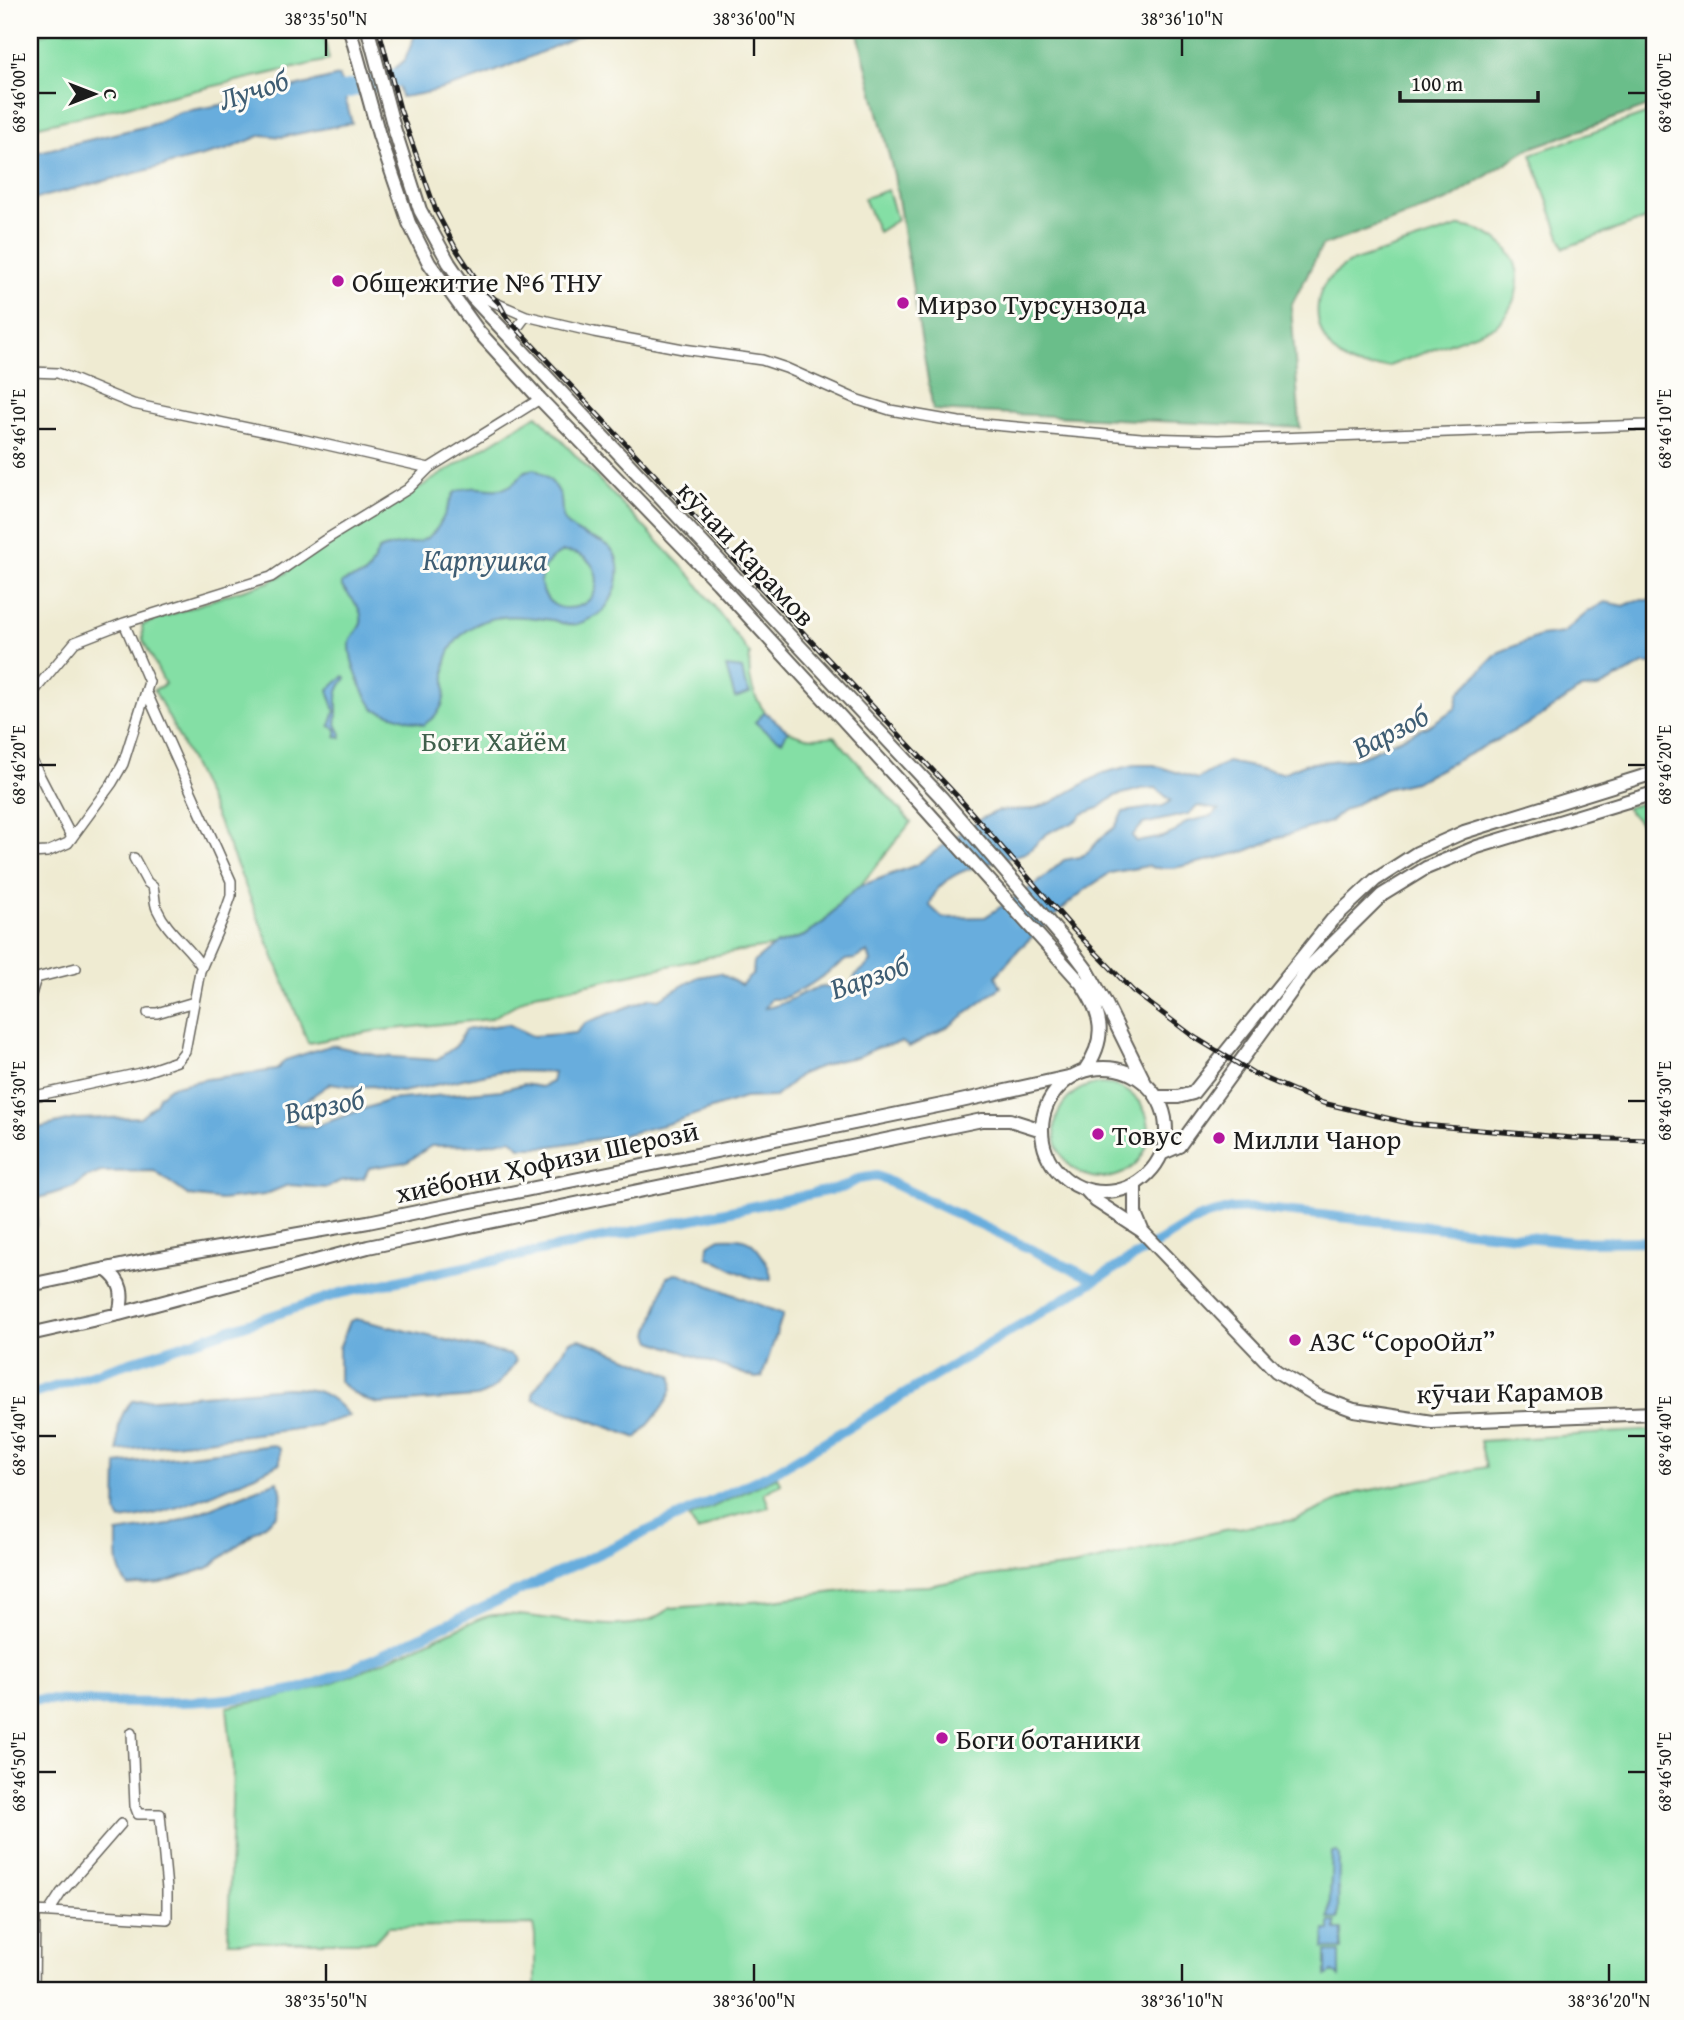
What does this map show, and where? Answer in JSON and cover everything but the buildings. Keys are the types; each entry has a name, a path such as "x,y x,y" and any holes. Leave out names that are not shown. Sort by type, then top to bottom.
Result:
{"main road":[{"name":"кӯчаи Карамов","path":"350,30 379,135 409,223 429,263 480,332 540,399 718,583 1081,983 1099,1016 1099,1041 1096,1051 1079,1073"},
{"name":"кӯчаи Карамов","path":"369,30 394,128 420,210 468,291 941,797 1066,942 1087,970 1105,1002 1145,1083"},
{"path":"607,467 621,455"},
{"path":"1157,1097 1178,1097 1193,1093 1332,920 1375,880 1417,853 1464,832 1654,772"},
{"path":"1079,1073 1060,1086 1050,1099 1044,1114 1044,1146 1050,1161 1065,1178 1086,1190 1111,1191 1135,1184 1155,1166 1161,1154 1179,1146 1309,967 1382,895 1426,868 1477,847 1654,793"},
{"path":"1513,816 1518,834"},
{"name":"хиёбони Ҳофизи Шерозӣ","path":"30,1284 368,1222 952,1103 1107,1068 1127,1072 1145,1083 1157,1097 1165,1119 1166,1131 1161,1154"},
{"name":"хиёбони Ҳофизи Шерозӣ","path":"30,1334 120,1314 368,1248 982,1120 1010,1120 1042,1130"},
{"path":"1135,1184 1135,1213 1142,1231"},
{"name":"кӯчаи Карамов","path":"1086,1190 1097,1201 1142,1231 1276,1371 1319,1397 1354,1410 1432,1422 1654,1413"},
{"path":"105,1269 117,1278 121,1287 123,1297 120,1314"}],"street":[{"path":"468,291 526,316 683,349 762,360 890,410 959,422 1140,438 1218,440 1654,423"},
{"path":"512,341 526,316"},
{"path":"30,372 58,373 132,404 429,468"},
{"path":"30,696 75,642 124,623 271,577 408,489 429,468 540,399"},
{"path":"30,853 58,848 72,838 123,764 149,682 124,623"},
{"path":"30,1097 127,1077 177,1061 185,1051 202,967 231,897 231,881 146,691"},
{"path":"30,757 72,838"},
{"path":"134,858 146,882 153,887 156,907 176,938 202,967"},
{"path":"30,998 36,978 76,968"},
{"path":"148,1013 194,1002"},
{"path":"34,1990 35,1911 167,1919 160,1814 138,1814 135,1806 132,1732"},
{"path":"50,1910 61,1893 121,1824"}],"green space":[{"path":"58,30 323,30 329,60 30,128 30,37"},
{"path":"857,30 1649,30 1654,42 1654,104 1528,149 1449,200 1322,246 1291,306 1300,428 933,410 894,175"},
{"path":"1654,111 1654,216 1564,248 1531,154"},
{"path":"888,190 897,220 878,232 864,198"},
{"path":"1461,226 1481,231 1496,239 1508,250 1515,264 1518,278 1516,294 1509,310 1496,326 1389,366 1357,366 1336,354 1322,334 1317,311 1323,287 1332,276 1351,262"},
{"name":"Боғи Хайём","path":"537,415 692,577 750,654 751,683 755,695 770,717 780,726 806,737 834,736 911,822 860,886 843,899 825,921 804,936 773,946 722,954 534,994 490,1019 374,1031 308,1043 217,820 154,690 165,684 143,640 142,625 269,582 286,573 303,556"},
{"path":"1645,802 1653,821 1650,824 1654,828 1654,839 1626,808"},
{"path":"1102,1084 1120,1087 1135,1098 1146,1113 1149,1131 1146,1149 1135,1164 1120,1175 1102,1178 1084,1175 1069,1164 1058,1149 1055,1131 1058,1113 1069,1098 1084,1087"},
{"name":"Боги ботаники","path":"1654,1430 1654,1990 535,1990 533,1925 388,1927 374,1942 228,1942 233,1769 227,1707 323,1686 489,1616 514,1615 585,1624 632,1624 653,1619 670,1608 765,1601 868,1588 928,1586 970,1578 1073,1566 1224,1530 1295,1520 1356,1493 1486,1467 1480,1441"},
{"path":"777,1477 781,1484 764,1493 769,1507 723,1519 698,1532 689,1518"}],"water":[{"path":"417,30 592,30 474,79 401,97 394,69 405,60"},
{"path":"339,76 352,123 282,137 262,135 226,150 30,200 30,154 151,125 180,112 221,105"},
{"name":"Карпушка","path":"534,469 549,480 560,495 565,521 573,529 602,542 616,556 617,584 610,602 595,617 572,625 552,620 507,617 475,625 454,644 448,655 442,705 436,715 424,725 374,709 358,678 350,651 351,641 361,623 360,612 342,587 342,583 367,573 379,550 422,541 429,536 440,524 454,493 464,489 507,487 525,471","holes":["563,552 577,554 588,560 594,570 597,580 595,590 589,600 580,606 556,606 545,595 541,575 547,564 557,555"]},
{"name":"Варзоб","path":"1637,600 1654,600 1654,664 1644,664 1598,688 1581,689 1532,722 1415,782 1384,789 1341,812 1330,822 1246,851 1206,861 1174,868 1148,866 1110,873 1086,889 1019,949 996,976 1001,987 951,1025 909,1047 902,1042 876,1048 858,1057 835,1061 801,1074 775,1097 744,1098 667,1124 623,1135 546,1147 520,1147 511,1139 482,1145 431,1146 407,1162 369,1168 364,1178 340,1181 327,1188 288,1185 264,1195 221,1200 189,1196 154,1171 101,1172 85,1178 74,1187 36,1199 37,1226 30,1229 30,1130 75,1119 140,1117 156,1104 159,1096 170,1087 276,1070 285,1060 332,1045 380,1056 436,1060 456,1046 465,1030 508,1024 532,1036 576,1033 585,1023 651,998 659,999 698,977 720,973 741,985 753,974 754,962 773,946 804,936 825,921 843,899 860,886 916,865 982,818 998,811 1032,809 1050,803 1103,773 1134,765 1154,765 1197,779 1227,762 1283,773 1304,764 1358,758 1428,726 1456,708 1459,693 1499,652 1540,636 1563,633 1589,611 1605,602 1624,606","holes":["1156,788 1171,801 1163,806 1123,812 1115,827 1090,850 1080,857 1064,860 1039,882 985,917 943,918 930,906 935,893 955,875 1025,853 1046,834 1072,823 1082,814 1099,808 1115,796","1198,806 1219,810 1212,816 1186,822 1175,832 1163,837 1137,842 1132,836 1143,824 1188,814","868,952 871,962 855,976 852,983 811,990 779,1005 765,1008 771,999 782,999 810,985 846,960 855,959","501,1071 554,1072 552,1082 541,1087 524,1084 501,1090 389,1100 316,1126 299,1126 284,1116 331,1083 356,1087 373,1086 402,1092"]},
{"path":"726,667 742,669 750,693 735,698"},
{"path":"344,676 346,678 341,684 337,700 336,724 341,738 336,736 336,729 330,726 335,711 328,690"},
{"path":"765,712 788,731 782,741 755,722"},
{"path":"720,1238 740,1238 753,1245 766,1262 771,1279 756,1279 707,1257 708,1245"},
{"path":"678,1273 783,1314 762,1377 755,1378 652,1341 649,1334 667,1277"},
{"path":"356,1319 510,1355 516,1361 495,1387 476,1397 373,1403 339,1381 339,1348 350,1321"},
{"path":"580,1339 671,1375 673,1383 667,1399 637,1438 533,1399 533,1392 570,1341"},
{"path":"285,1388 314,1390 328,1396 349,1416 312,1427 118,1451 119,1424 132,1401"},
{"path":"273,1445 280,1449 280,1463 222,1490 142,1517 121,1520 116,1512 117,1464"},
{"path":"277,1481 281,1498 277,1515 208,1568 161,1583 128,1586 119,1567 117,1533 168,1525"},
{"path":"1332,1852 1339,1855 1338,1919 1329,1919"},
{"path":"1330,1922 1336,1922 1336,1930 1342,1930 1342,1949 1324,1949 1325,1930 1330,1930"},
{"path":"1326,1952 1340,1952 1340,1977 1333,1972 1326,1976"}],"waterway":[{"name":"Лучоб","path":"320,96 419,72"},
{"path":"30,1395 341,1293 844,1187 858,1179 877,1176 1095,1280"},
{"path":"30,1699 131,1703 231,1699 298,1689 343,1673 776,1471 1199,1218 1231,1209 1255,1208 1574,1242 1654,1241"}],"railway":[{"path":"379,30 400,109 436,211 456,249 478,282 499,303 507,318 957,796 1074,930 1133,991 1194,1037 1255,1074 1323,1103 1412,1124 1572,1138 1654,1140"}],"place":[{"name":"Общежитие №6 ТНУ","path":"338,281"},
{"name":"Мирзо Турсунзода","path":"903,303"},
{"name":"Товус","path":"1098,1134"},
{"name":"Милли Чанор","path":"1219,1138"},
{"name":"АЗС “СороОйл”","path":"1295,1340"},
{"name":"Боги ботаники","path":"942,1738"}]}
